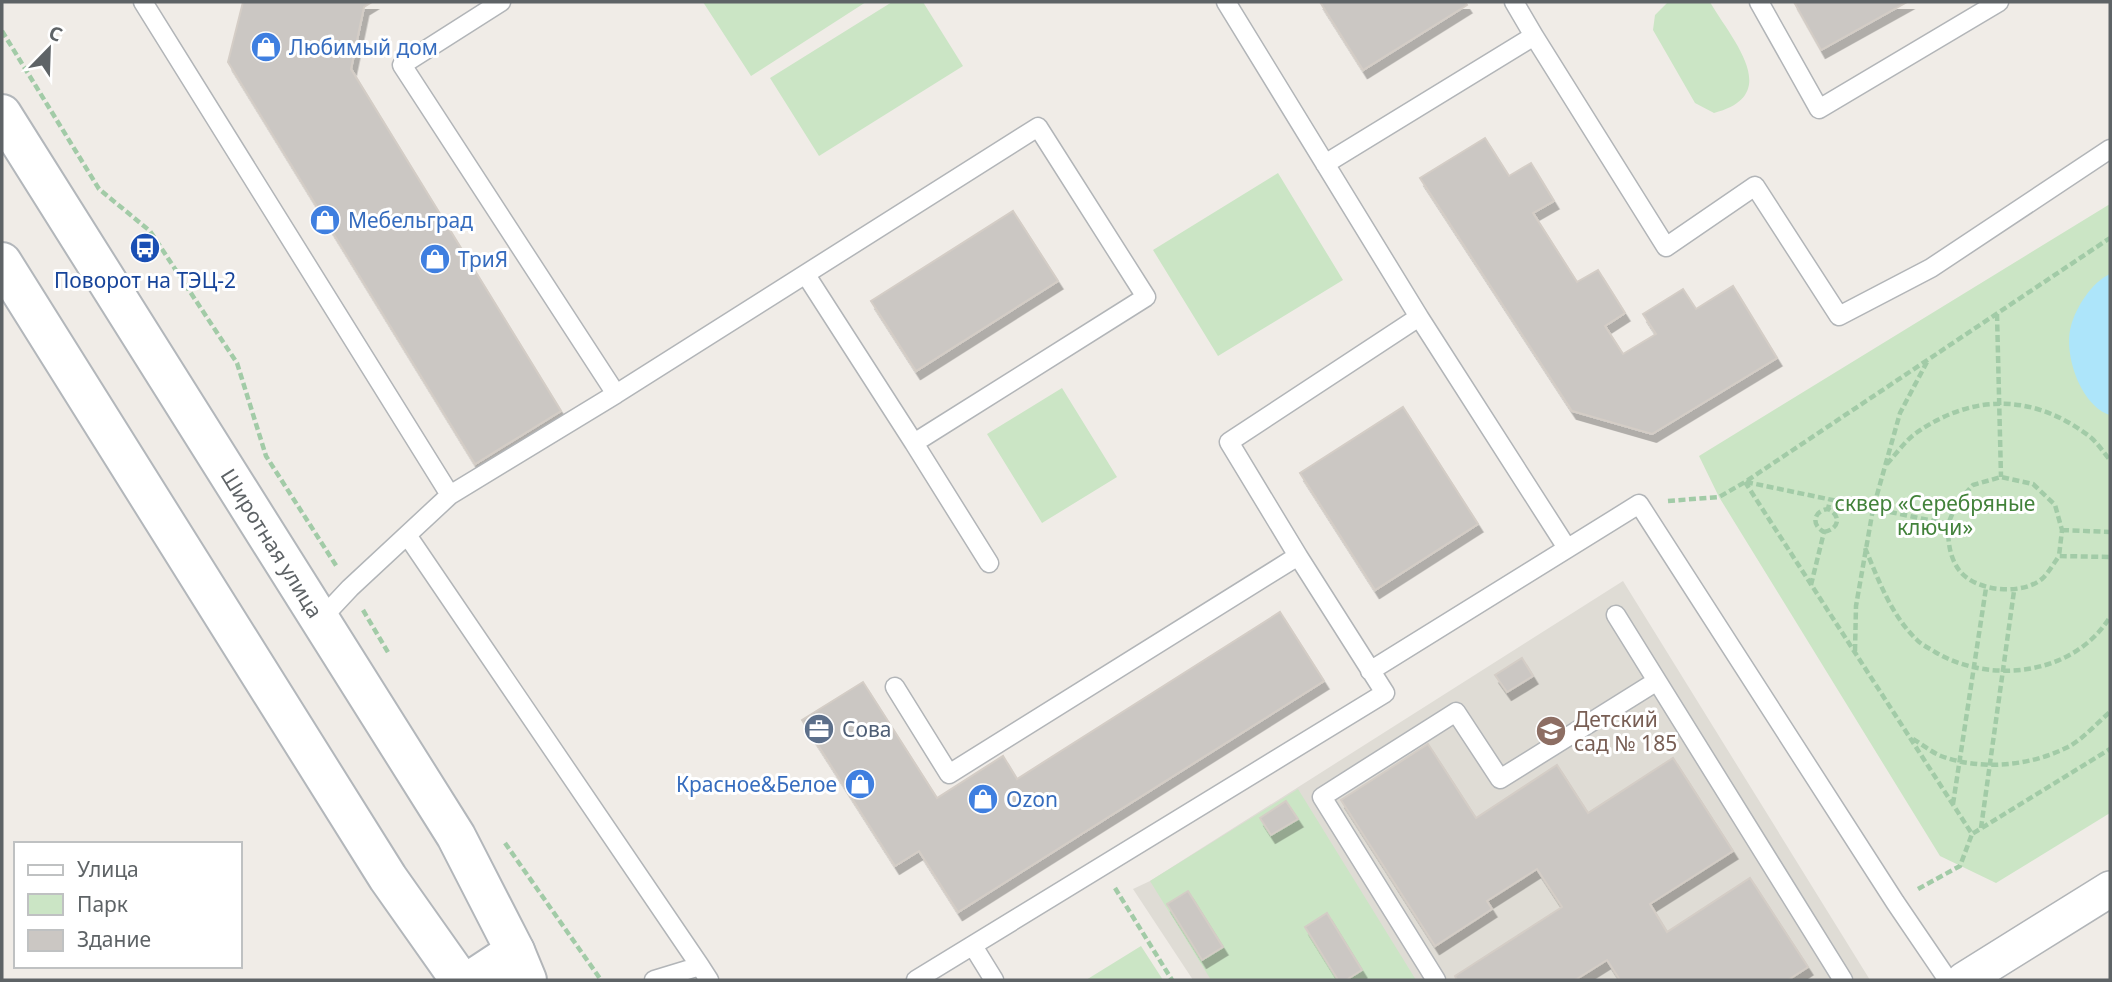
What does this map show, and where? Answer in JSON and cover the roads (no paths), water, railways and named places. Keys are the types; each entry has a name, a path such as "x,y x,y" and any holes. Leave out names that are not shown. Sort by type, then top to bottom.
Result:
{"main road":[{"name":"Широтная улица","path":"2,114 456,836 521,966"},
{"path":"2,262 388,878 460,980"},
{"path":"471,980 521,966"}],"street":[{"path":"1964,980 2110,889"}],"lane":[{"path":"143,2 450,495"},
{"path":"500,2 402,65 616,394"},
{"path":"1226,2 1419,317 1567,548"},
{"path":"1514,2 1666,247 1755,186 1839,316 1931,268 2110,149"},
{"path":"1759,2 1819,109 1999,2"},
{"path":"1325,164 1534,36"},
{"path":"320,620 350,588 450,495 616,394 1038,127 1146,297 914,443"},
{"path":"806,275 989,563"},
{"path":"916,980 1385,693 1228,442 1419,317"},
{"path":"1370,671 1639,504 1948,980"},
{"path":"407,535 705,973 654,980"},
{"path":"895,687 949,774 1298,556"},
{"path":"1616,615 1839,979"},
{"path":"1436,980 1322,797 1456,712 1500,779 1657,681"},
{"path":"973,946 994,980"}],"water":[{"path":"2110,274 2110,415 2100,410 2083,390 2072,364 2069,337 2073,319 2081,303 2097,283"}],"place":[{"name":"Любимый дом","path":"266,47"},
{"name":"Мебельград","path":"325,220"},
{"name":"Поворот на ТЭЦ-2","path":"145,248"},
{"name":"ТриЯ","path":"435,259"},
{"name":"Сова","path":"819,729"},
{"name":"Детский сад № 185","path":"1551,731"},
{"name":"Красное&Белое","path":"860,784"},
{"name":"Ozon","path":"983,799"}],"park label":[{"name":"сквер «Серебряные ключи»","path":"1935,515"}]}
